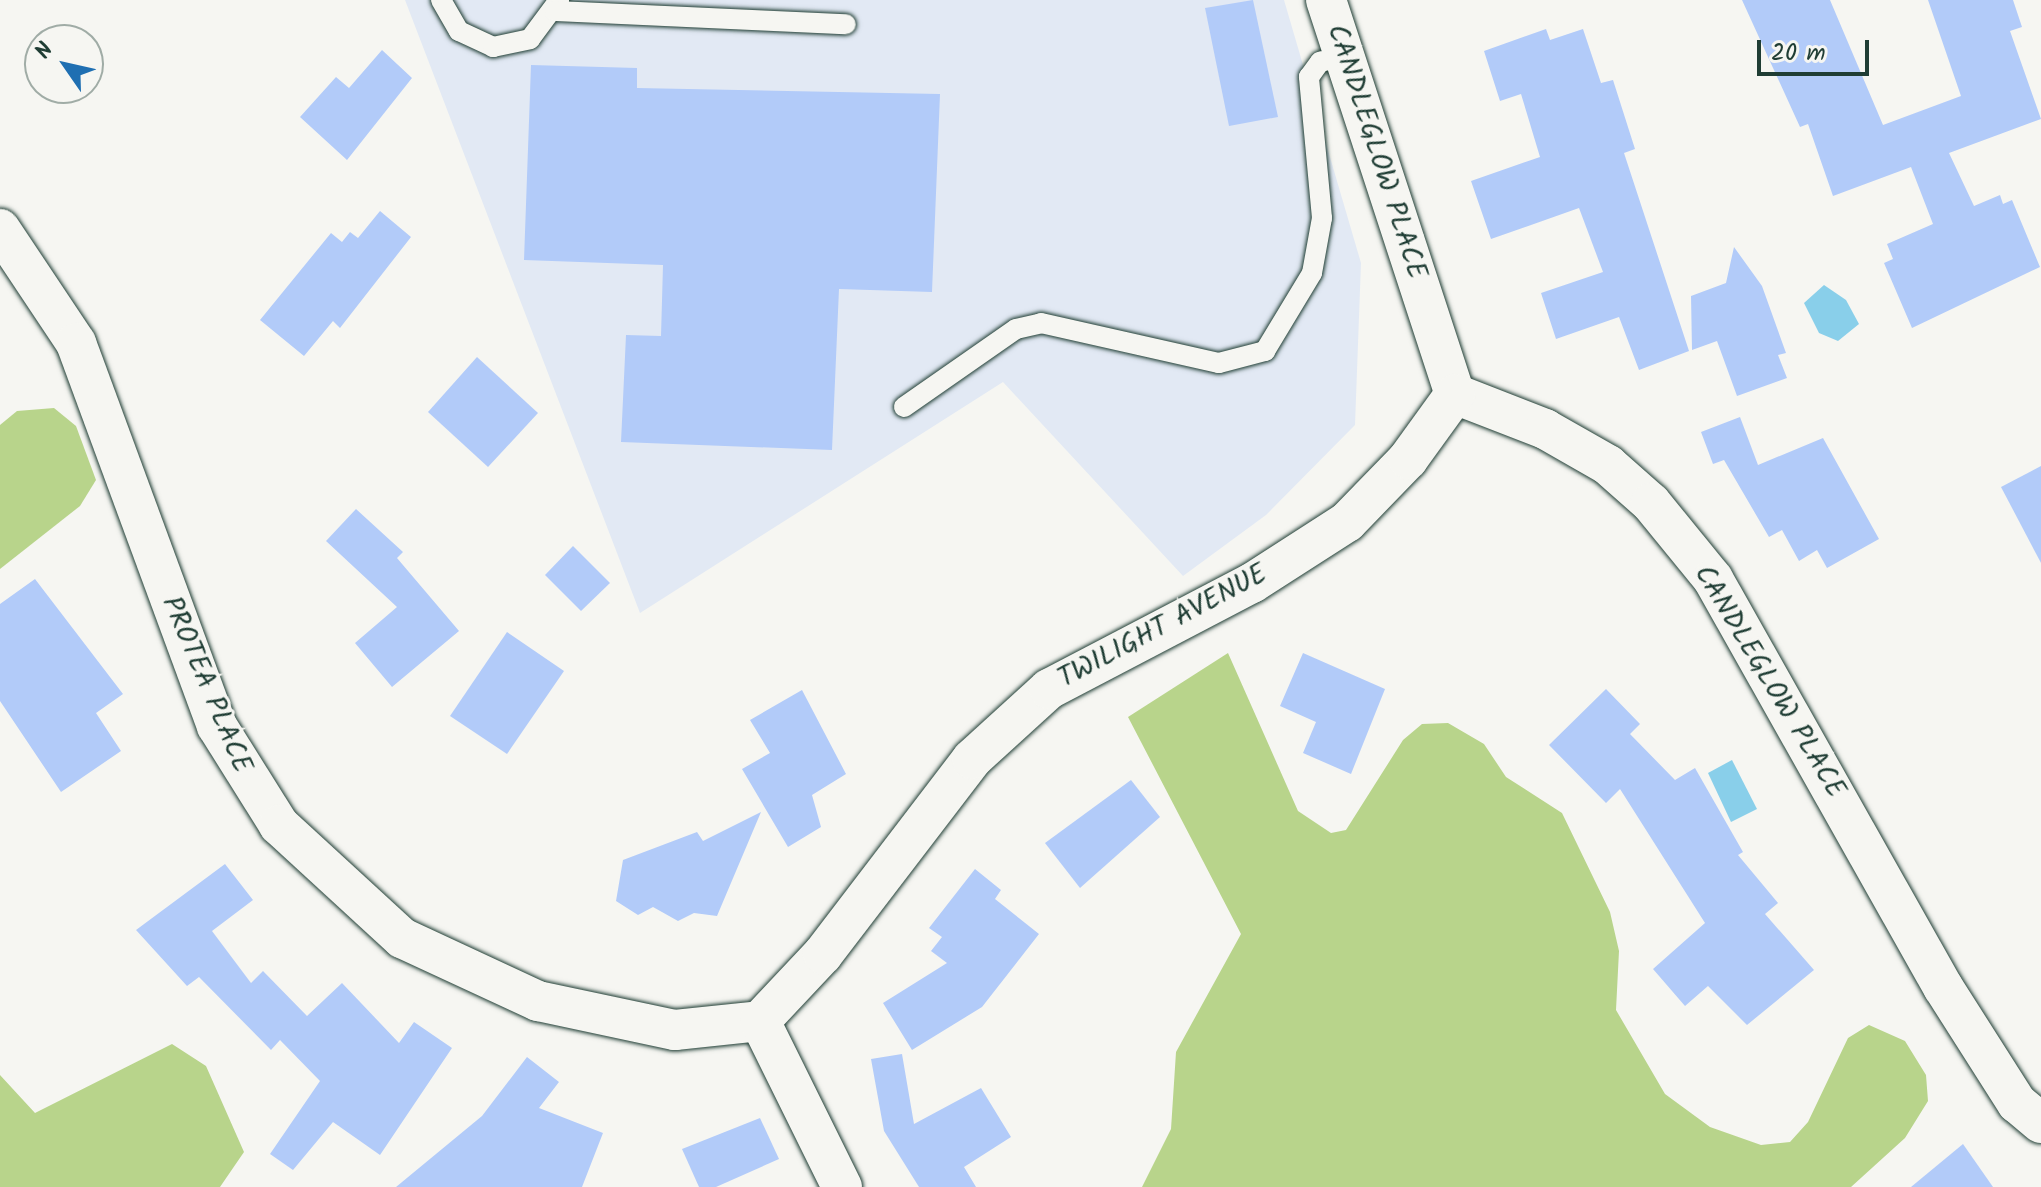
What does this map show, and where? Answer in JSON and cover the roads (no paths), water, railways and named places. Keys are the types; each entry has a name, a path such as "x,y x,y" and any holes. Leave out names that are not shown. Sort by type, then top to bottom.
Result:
{"street":[{"name":"CANDLEGLOW PLACE","path":"1326,0 1455,394 1545,429 1608,465 1651,503 1713,579 1943,987 2017,1103 2041,1123"},
{"name":"PROTEA PLACE","path":"0,229 76,343 231,753 279,825 336,885 402,938 538,1001 675,1030 760,1021"},
{"name":"TWILIGHT AVENUE","path":"760,1021 823,954 972,759 1049,689 1252,583 1347,522 1408,459 1455,394"},
{"path":"760,1021 842,1187"}],"lane":[{"path":"443,6 459,31 493,47 530,39 557,6 846,24"},
{"path":"904,407 1016,329 1041,323 1219,363 1265,351 1312,273 1322,218 1309,77 1320,62 1344,56"}],"water":[{"path":"1824,285 1846,300 1859,324 1838,341 1819,333 1804,303"},
{"path":"1732,760 1757,809 1731,822 1708,773"}]}
